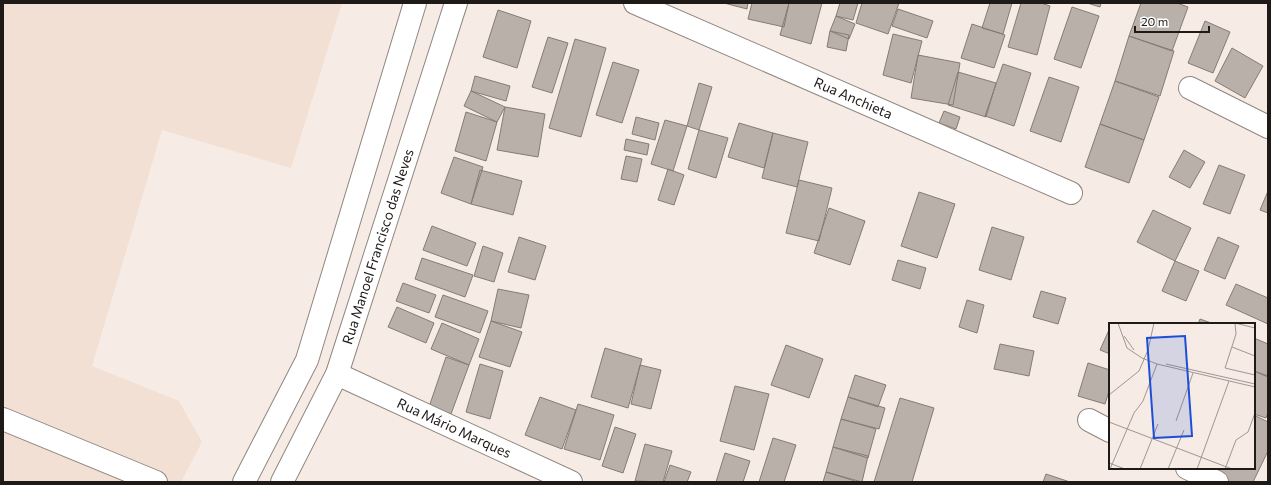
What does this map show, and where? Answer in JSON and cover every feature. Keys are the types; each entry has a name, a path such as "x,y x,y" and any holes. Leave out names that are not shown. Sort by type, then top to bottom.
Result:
{"street":[{"path":"244,482 307,360 415,3"},
{"name":"Rua Manoel Francisco das Neves","path":"282,482 337,374 456,3"},
{"name":"Rua Anchieta","path":"635,3 1071,193"},
{"path":"1190,88 1268,127"},
{"name":"Rua Mário Marques","path":"337,374 571,482"},
{"path":"3,419 151,479"},
{"path":"1088,420 1109,430"},
{"path":"1190,469 1216,482"}],"shaded area":[{"path":"3,3 342,3 291,168 162,130 92,366 179,401 202,442 181,482 3,482"}],"building":[{"path":"724,3 748,3 747,9"},
{"path":"752,3 789,3 784,27 748,19"},
{"path":"789,3 822,3 811,44 780,35"},
{"path":"840,3 858,3 853,20 836,16"},
{"path":"862,3 899,3 888,34 856,23"},
{"path":"990,3 1012,3 1003,34 982,28"},
{"path":"1021,3 1041,3 1050,6 1037,55 1008,47"},
{"path":"1087,3 1101,3 1100,7"},
{"path":"1141,3 1177,3 1188,7 1172,51 1129,36"},
{"path":"1072,7 1099,16 1081,68 1054,59"},
{"path":"898,9 933,21 927,38 892,26"},
{"path":"498,10 531,21 517,68 483,57"},
{"path":"836,16 855,24 849,39 830,31"},
{"path":"1205,21 1230,32 1213,73 1188,63"},
{"path":"972,24 1005,35 994,68 961,58"},
{"path":"830,31 849,35 846,51 827,47"},
{"path":"893,34 922,41 911,83 883,75"},
{"path":"1129,36 1174,51 1160,96 1115,81"},
{"path":"548,37 568,43 552,93 532,87"},
{"path":"575,39 606,48 581,137 549,128"},
{"path":"1232,48 1263,66 1245,98 1215,81"},
{"path":"918,55 960,63 953,105 911,98"},
{"path":"613,62 639,70 622,123 596,115"},
{"path":"1003,64 1031,73 1014,126 985,116"},
{"path":"958,72 996,83 986,117 948,105"},
{"path":"475,76 510,86 506,101 471,91"},
{"path":"1049,77 1079,87 1061,142 1030,131"},
{"path":"1115,81 1159,97 1144,140 1100,124"},
{"path":"699,83 712,87 699,130 687,126"},
{"path":"471,91 505,107 497,122 464,106"},
{"path":"505,107 545,114 538,157 497,150"},
{"path":"944,111 960,117 956,129 939,123"},
{"path":"466,112 497,122 486,161 455,151"},
{"path":"636,117 659,123 655,140 632,134"},
{"path":"665,120 687,126 673,171 651,164"},
{"path":"739,123 773,133 764,168 728,157"},
{"path":"1100,124 1144,140 1129,183 1085,167"},
{"path":"699,130 728,138 716,178 688,169"},
{"path":"773,133 808,142 797,187 762,178"},
{"path":"626,139 649,144 647,155 624,150"},
{"path":"1184,150 1205,162 1190,188 1169,177"},
{"path":"626,156 642,159 637,182 621,179"},
{"path":"454,157 483,167 471,204 441,193"},
{"path":"1219,165 1245,175 1230,214 1203,204"},
{"path":"668,169 684,175 674,205 658,200"},
{"path":"480,170 522,181 513,215 471,204"},
{"path":"799,180 832,188 819,241 786,233"},
{"path":"1268,191 1268,213 1260,210"},
{"path":"919,192 955,204 937,258 901,246"},
{"path":"829,208 865,221 850,265 814,253"},
{"path":"1153,210 1191,228 1175,261 1137,242"},
{"path":"432,226 476,243 467,266 423,250"},
{"path":"992,227 1024,237 1011,280 979,270"},
{"path":"519,237 546,246 535,280 508,272"},
{"path":"1218,237 1239,246 1225,279 1204,270"},
{"path":"483,246 503,253 494,282 474,276"},
{"path":"422,258 473,275 465,297 415,279"},
{"path":"898,260 926,268 920,289 892,280"},
{"path":"1175,261 1199,271 1186,301 1162,291"},
{"path":"403,283 436,295 429,313 396,301"},
{"path":"1236,284 1268,298 1268,324 1226,305"},
{"path":"498,289 529,295 521,328 491,321"},
{"path":"1041,291 1066,298 1058,324 1033,317"},
{"path":"443,295 488,311 480,333 435,317"},
{"path":"967,300 984,305 977,333 959,327"},
{"path":"397,307 434,323 426,343 388,327"},
{"path":"1200,319 1211,323 1198,323"},
{"path":"491,321 522,332 510,367 479,357"},
{"path":"442,323 479,339 469,365 431,349"},
{"path":"1109,330 1109,354 1100,350"},
{"path":"1255,338 1268,344 1268,377 1255,371"},
{"path":"1000,344 1034,351 1029,376 994,369"},
{"path":"786,345 823,359 809,398 771,385"},
{"path":"605,348 642,359 628,408 591,397"},
{"path":"446,357 469,365 451,414 429,407"},
{"path":"1088,363 1109,370 1109,391 1105,404 1078,396"},
{"path":"480,364 503,371 490,419 466,412"},
{"path":"640,365 661,370 651,409 631,404"},
{"path":"1255,371 1268,376 1268,412 1266,418 1255,414"},
{"path":"855,375 886,385 878,407 848,397"},
{"path":"735,386 769,394 754,450 720,441"},
{"path":"540,397 576,410 562,449 525,435"},
{"path":"848,397 885,408 879,429 841,419"},
{"path":"900,398 934,408 912,482 874,482"},
{"path":"578,404 614,415 600,460 564,449"},
{"path":"1255,416 1268,422 1268,451 1253,482 1226,482 1199,469 1255,469"},
{"path":"841,419 876,429 868,458 833,447"},
{"path":"615,427 636,434 623,473 602,466"},
{"path":"773,438 796,445 784,482 759,482"},
{"path":"645,444 672,451 663,482 635,481"},
{"path":"833,447 868,456 862,482 826,472"},
{"path":"725,453 750,461 743,482 716,482"},
{"path":"670,465 691,472 687,482 664,482"},
{"path":"826,472 858,482 823,482"},
{"path":"1046,474 1070,482 1043,482"}]}
